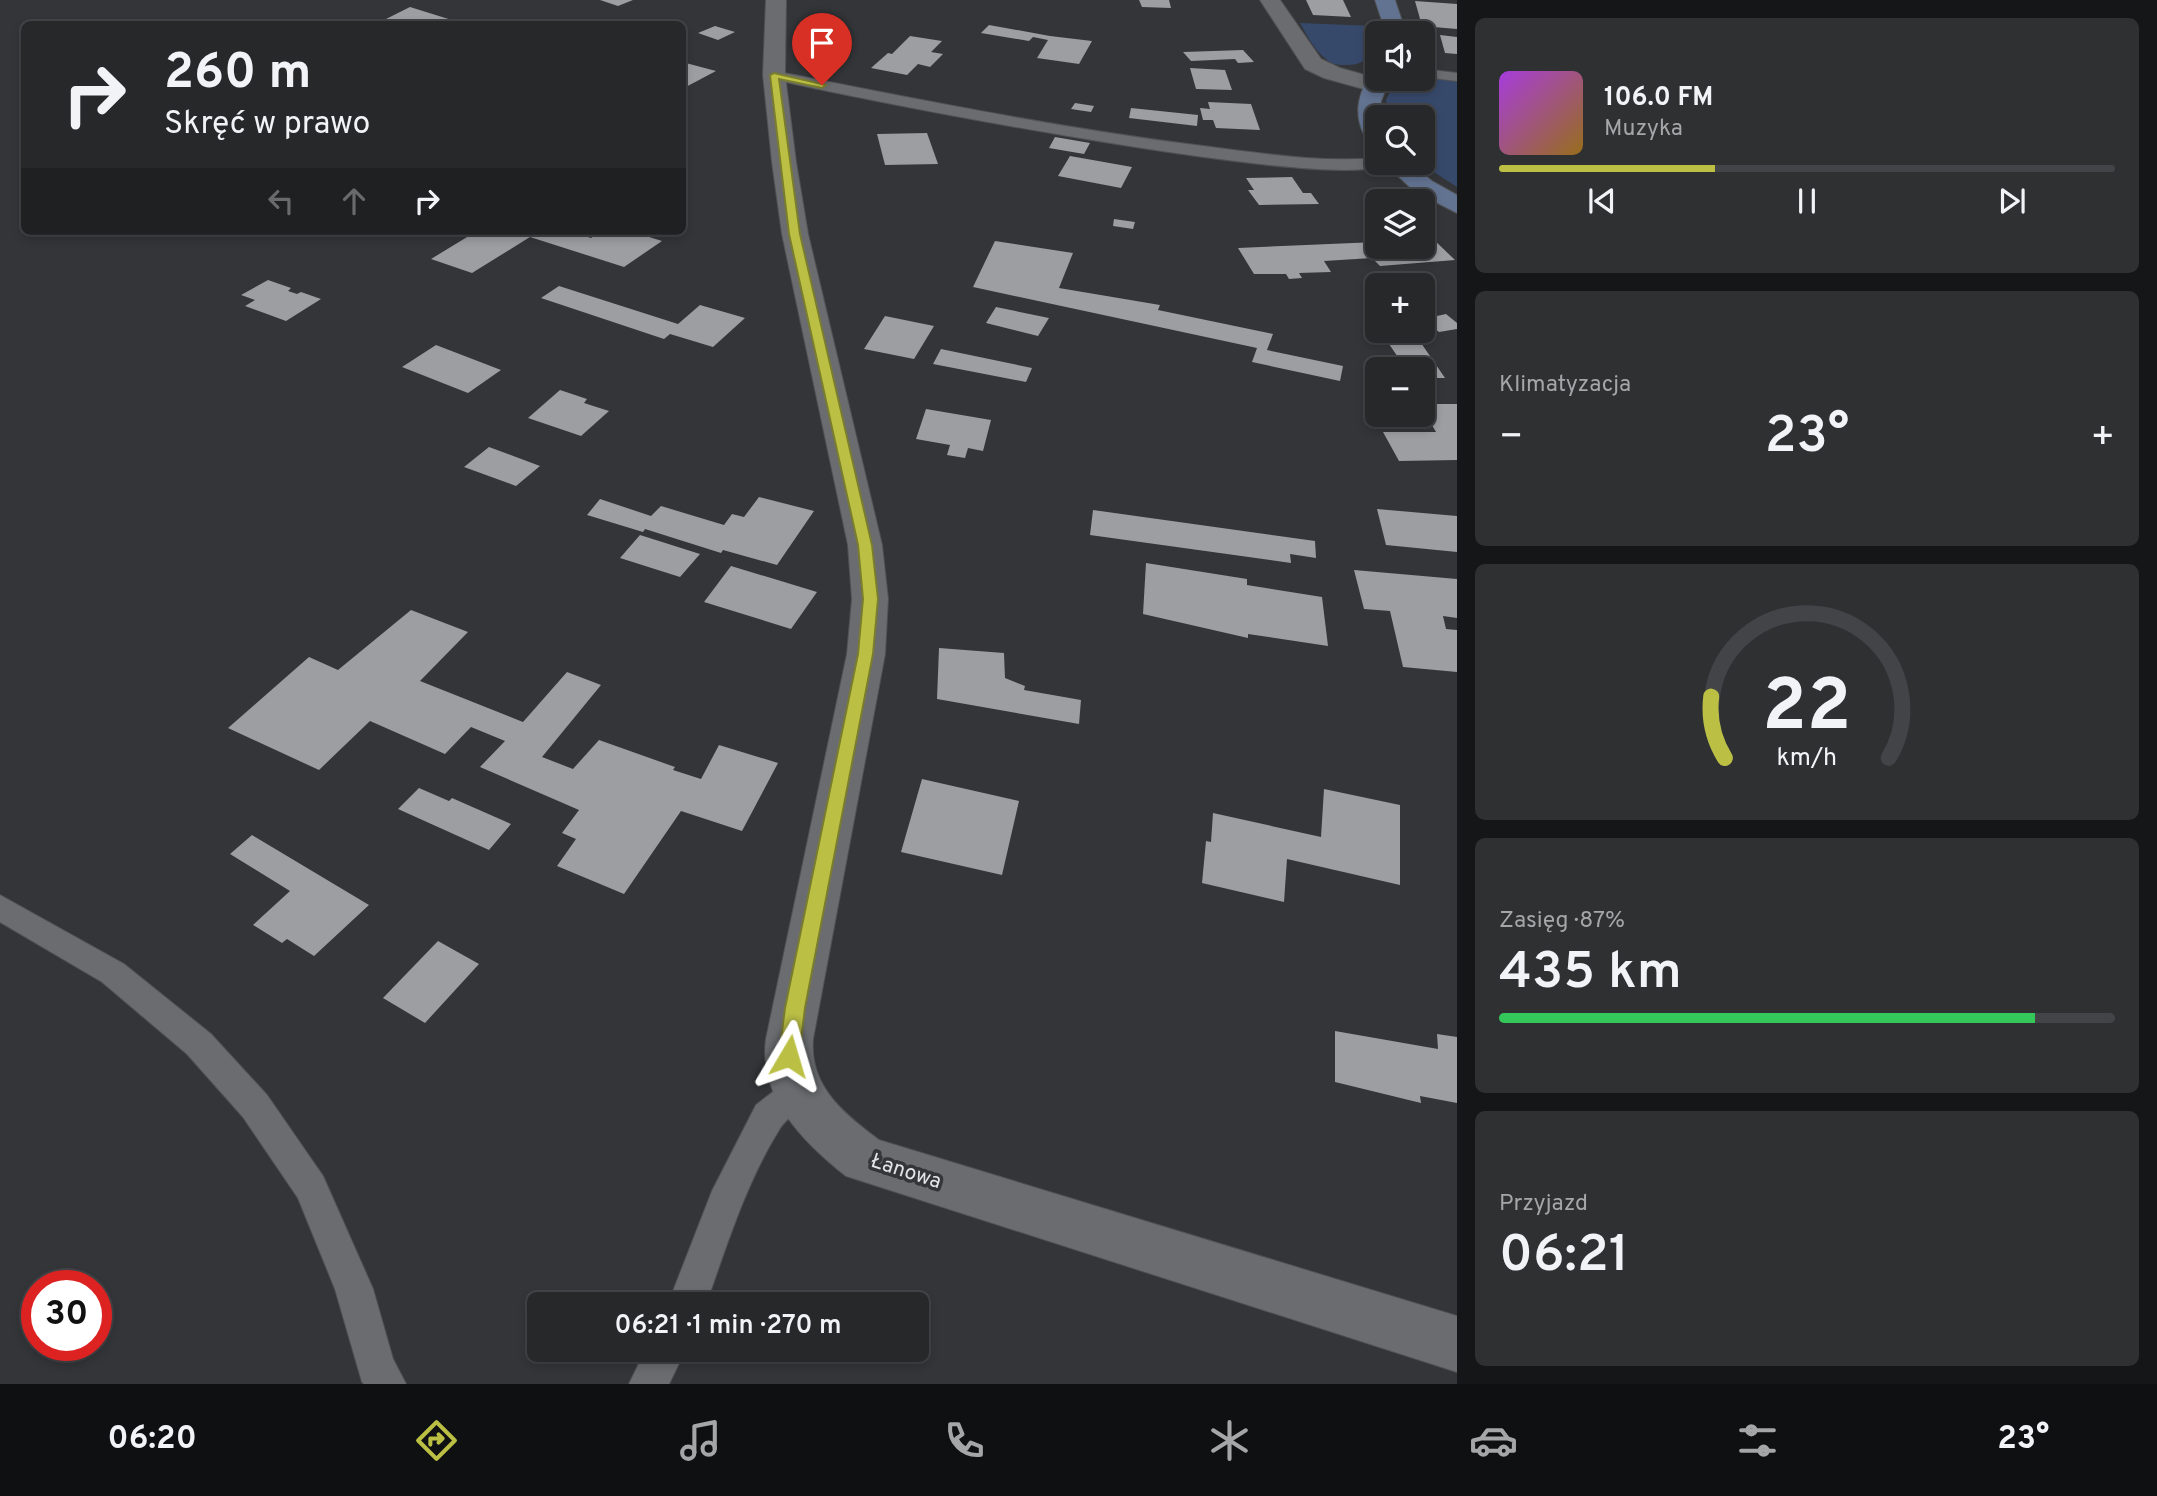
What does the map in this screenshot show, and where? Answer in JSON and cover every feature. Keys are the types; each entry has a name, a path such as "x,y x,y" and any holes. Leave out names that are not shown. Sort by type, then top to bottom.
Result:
{"street":[{"name":"Łanowa","path":"776,0 774,75 795,234 865,545 870,599 866,654 795,1008 789,1056 799,1092 823,1128 864,1160 1457,1344"},
{"path":"1270,0 1313,64 1332,73 1365,80"},
{"path":"1385,0 1392,21"},
{"path":"1410,175 1423,186 1457,205"}],"lane":[{"path":"1435,74 1457,77"},
{"path":"774,75 916,104 1164,145 1339,164 1365,163"},
{"path":"0,907 113,973 199,1044 255,1106 311,1188 354,1289 376,1368 387,1384"},
{"path":"692,1292 725,1203 768,1116 799,1092"},
{"path":"648,1384 660,1362"}],"shaded area":[{"path":"1300,23 1365,26 1365,59 1362,62 1336,64 1314,47"},
{"path":"1435,78 1457,80 1457,187 1435,173 1435,105 1386,105 1390,91 1435,91"}],"building":[{"path":"600,0 633,0 618,6"},
{"path":"1139,0 1169,0 1171,8 1142,7"},
{"path":"1306,0 1343,0 1351,17 1313,15"},
{"path":"1415,1 1457,4 1457,29 1435,27 1435,21 1421,21"},
{"path":"410,7 455,21 382,21"},
{"path":"989,25 1092,41 1079,64 1037,58 1048,40 1033,37 1029,41 981,33"},
{"path":"715,26 735,32 718,40 698,33"},
{"path":"1440,35 1457,37 1457,54 1445,53"},
{"path":"910,36 942,41 931,52 943,54 930,67 918,64 907,75 871,68 888,53 892,54"},
{"path":"1243,50 1254,62 1238,63 1235,59 1191,61 1183,52"},
{"path":"686,63 716,71 686,87"},
{"path":"1190,68 1225,70 1232,90 1196,89"},
{"path":"1208,102 1251,104 1260,130 1216,128 1213,120 1203,120 1200,108 1210,109"},
{"path":"1075,103 1094,106 1091,112 1071,109"},
{"path":"1131,108 1198,115 1197,126 1129,118"},
{"path":"927,133 938,164 885,165 877,134"},
{"path":"1055,137 1090,143 1084,154 1049,148"},
{"path":"1070,156 1132,167 1121,188 1058,176"},
{"path":"1292,177 1303,193 1311,193 1319,204 1259,205 1248,190 1254,190 1246,178"},
{"path":"1114,219 1135,222 1133,229 1113,226"},
{"path":"470,235 582,235 591,238 595,235 643,235 662,241 624,267 530,237 472,273 431,259"},
{"path":"995,241 1073,253 1059,288 1160,305 1158,310 1273,334 1267,350 1343,366 1340,381 1252,362 1257,348 973,287"},
{"path":"1435,241 1455,260 1380,266 1373,259 1435,259"},
{"path":"1365,243 1365,258 1324,261 1331,272 1299,273 1302,278 1289,279 1286,274 1254,274 1238,248"},
{"path":"268,280 291,288 288,291 321,299 286,321 245,306 255,300 241,295"},
{"path":"559,286 678,324 700,305 745,318 713,347 670,334 664,339 541,298"},
{"path":"996,307 1049,318 1038,336 986,323"},
{"path":"1446,314 1457,323 1457,329 1439,332 1435,329 1435,316"},
{"path":"885,316 934,326 914,359 864,349"},
{"path":"1421,343 1431,357 1398,357 1389,344"},
{"path":"436,345 501,370 468,393 402,367"},
{"path":"941,349 1032,368 1026,382 933,364"},
{"path":"1435,363 1445,378 1435,378"},
{"path":"560,390 587,399 584,403 609,411 581,436 528,418"},
{"path":"1435,404 1457,404 1457,460 1399,461 1383,432 1436,432 1433,427"},
{"path":"926,409 991,420 983,451 968,448 965,458 947,455 950,445 916,439"},
{"path":"489,447 540,466 516,486 464,467"},
{"path":"759,497 814,511 777,565 723,550 721,553 645,529 643,532 587,515 600,499 651,516 661,506 724,525 732,514 744,517"},
{"path":"1377,509 1457,516 1457,552 1386,545"},
{"path":"1093,510 1315,541 1316,558 1290,554 1291,563 1090,535"},
{"path":"640,535 700,554 680,577 620,558"},
{"path":"1146,563 1247,579 1247,585 1322,597 1328,646 1248,634 1248,638 1143,614"},
{"path":"731,566 817,592 791,629 704,602"},
{"path":"1354,570 1457,579 1457,618 1443,616 1446,629 1457,630 1457,672 1403,667 1390,611 1364,609"},
{"path":"411,610 468,632 420,681 523,722 567,672 601,685 542,757 573,769 599,740 701,779 719,745 778,763 742,831 681,811 624,894 557,866 576,839 562,833 579,810 480,767 505,741 471,727 445,754 370,721 319,770 228,728 309,657 338,670"},
{"path":"939,648 1004,653 1005,678 1025,686 1024,690 1081,700 1079,724 937,699"},
{"path":"922,779 1019,801 1002,875 901,852"},
{"path":"419,788 449,801 452,798 511,824 489,850 398,809"},
{"path":"1324,789 1400,805 1400,885 1287,859 1284,902 1202,883 1206,841 1211,842 1213,813 1321,837"},
{"path":"252,835 369,905 314,956 287,939 282,943 253,925 290,891 230,854"},
{"path":"438,941 479,964 425,1023 383,998"},
{"path":"1335,1031 1438,1049 1437,1034 1457,1037 1457,1103 1420,1096 1421,1103 1335,1082"}],"route":[{"path":"789,1056 795,1008 866,654 870,599 865,545 795,234 774,75 822,85"}]}
